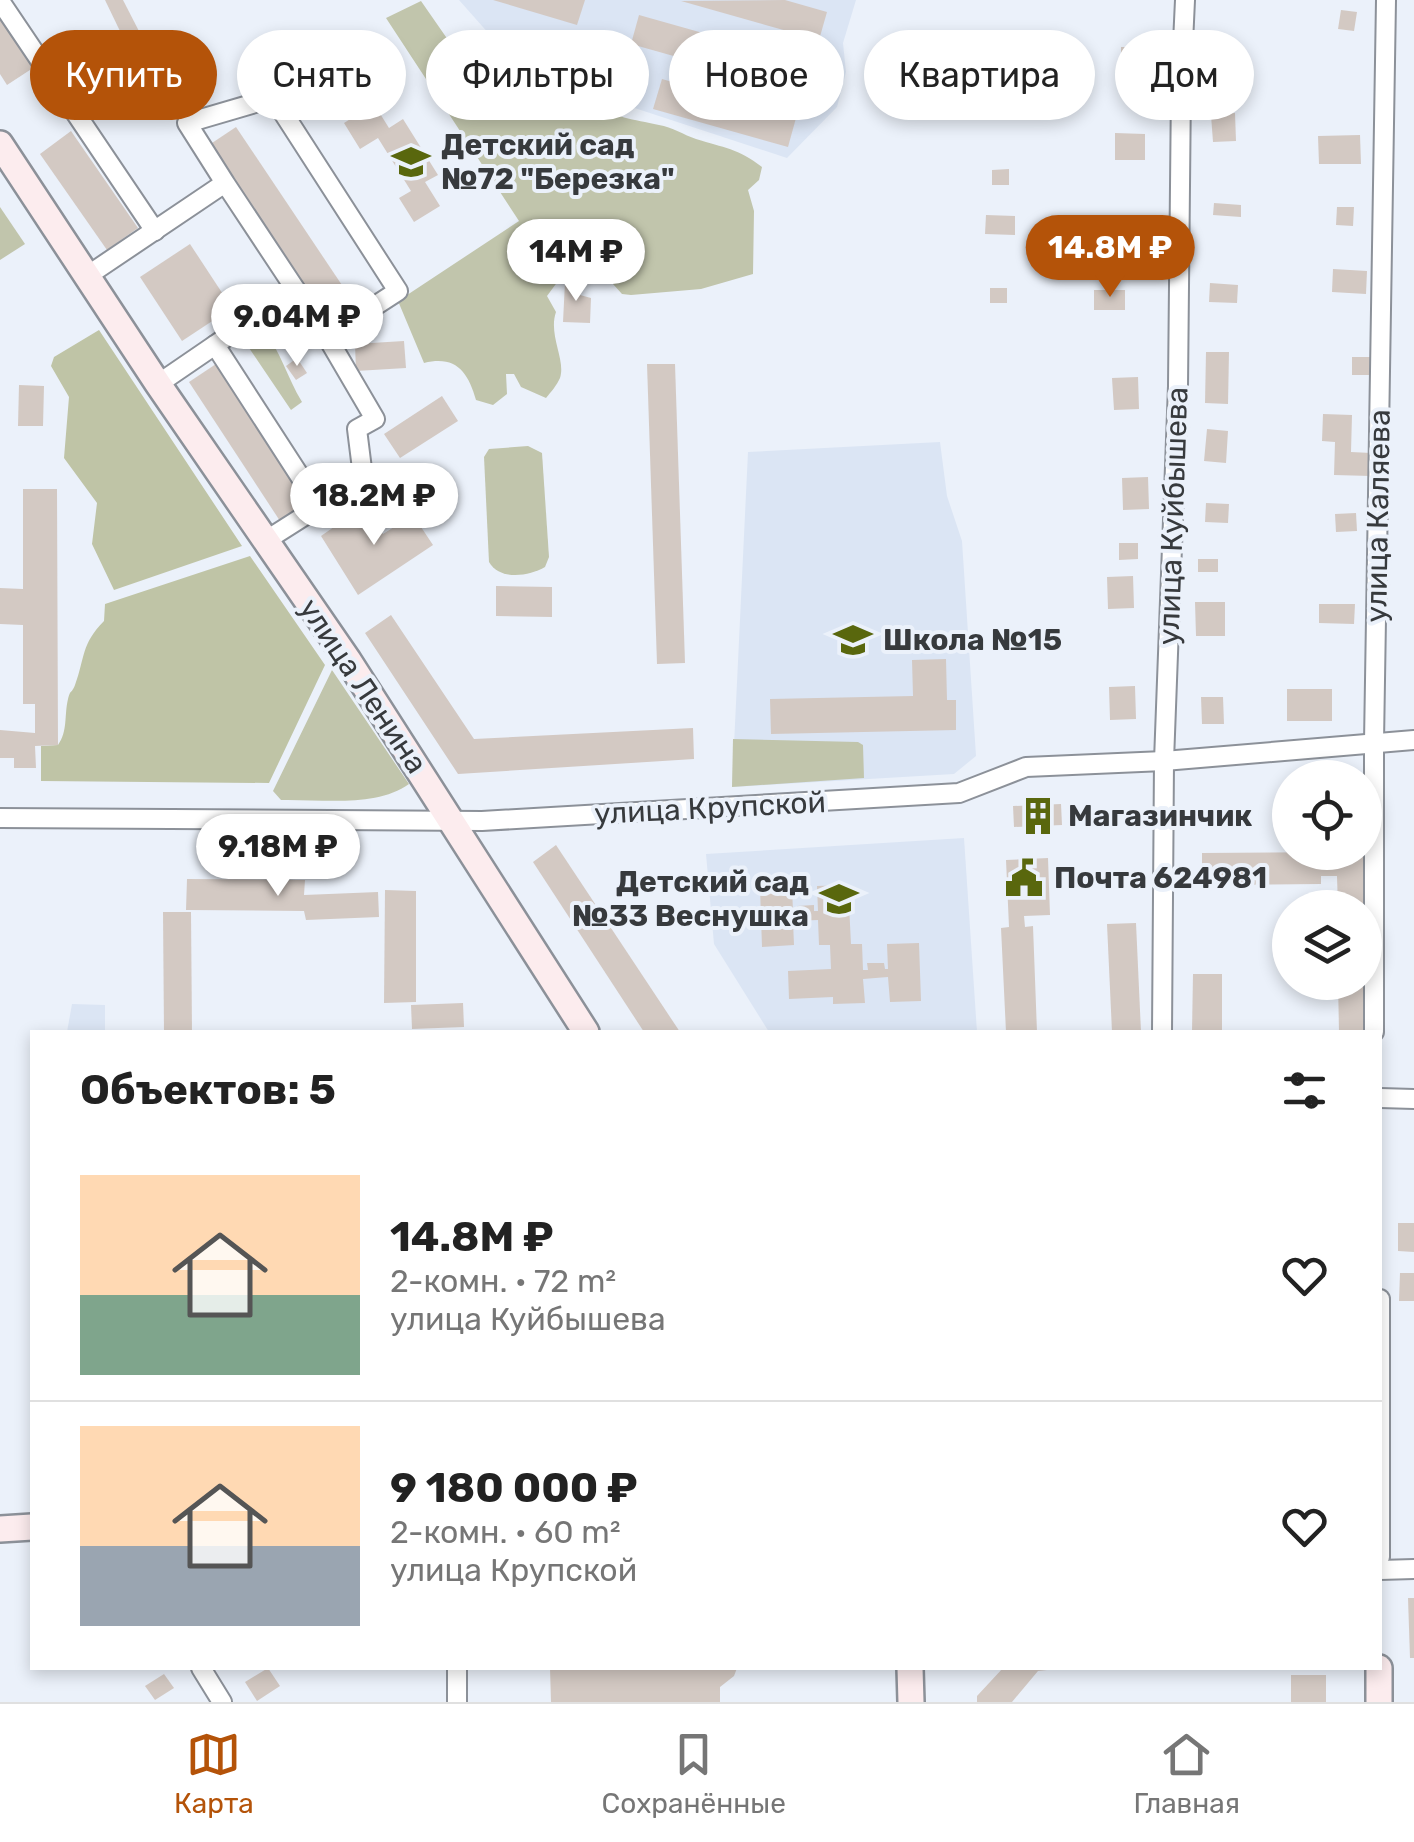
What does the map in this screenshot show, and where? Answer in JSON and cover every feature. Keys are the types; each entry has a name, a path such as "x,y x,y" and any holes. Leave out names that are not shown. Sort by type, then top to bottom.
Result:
{"street":[{"name":"улица Куйбышева","path":"1162,1030 1164,761 1178,406 1185,0"},
{"name":"улица Каляева","path":"1374,1030 1374,742 1386,0"},
{"path":"0,1 156,230"},
{"path":"265,542 363,477 357,430 375,419 327,337 187,123 262,102 282,111 398,291 327,337"},
{"name":"улица Ленина","path":"0,144 158,384 348,660 585,1030"},
{"path":"87,276 225,184"},
{"path":"158,384 295,289"},
{"path":"215,345 317,508"},
{"name":"улица Крупской","path":"0,818 449,820 960,793 1026,767 1164,761 1414,740"},
{"path":"1382,1098 1414,1098"},
{"path":"0,1529 30,1527"},
{"path":"1382,1570 1414,1569"},
{"path":"203,1670 222,1702"},
{"path":"457,1670 457,1702"},
{"path":"910,1670 910,1702"},
{"path":"1379,1670 1379,1702"}],"shaded area":[{"path":"459,0 856,0 844,40 844,30 669,30 669,119 649,113 649,30 486,30"},
{"path":"671,120 824,120 787,158"},
{"name":"Школа №15","path":"940,442 947,496 962,541 976,756 954,774 732,787 748,452"},
{"name":"Детский сад №33 Веснушка","path":"964,838 977,1030 768,1030 714,944 706,854"},
{"path":"72,1004 105,1005 105,1030 67,1030"}],"green space":[{"path":"421,1 441,30 426,30 426,79 406,49 406,30 394,30 386,18"},
{"path":"453,120 637,120 730,149 762,167 759,180 748,190 754,211 753,274 701,289 631,295 622,294 603,273 594,269 564,273 547,296 556,312 559,381 546,398 521,387 514,374 506,374 507,394 493,405 476,400 459,368 444,361 424,363 398,301 519,221"},
{"path":"0,207 25,244 0,260"},
{"path":"263,329 302,402 291,410 245,342"},
{"path":"99,330 242,546 114,590 92,544 97,503 64,458 69,397 51,366 54,357"},
{"path":"528,446 542,453 549,557 545,567 538,570 507,574 489,562 484,457 489,449"},
{"path":"250,556 325,665 269,783 41,781 41,746 58,745 61,740 69,696 87,644 104,621 105,604"},
{"path":"332,670 409,784 396,792 365,799 281,800 273,791"},
{"path":"733,739 858,742 863,745 864,778 732,787"}],"building":[{"path":"105,0 123,0 138,30 119,30"},
{"path":"493,0 585,0 577,25"},
{"path":"785,0 827,12 822,30 784,30 681,1"},
{"path":"1341,10 1357,12 1354,31 1338,29"},
{"path":"639,15 692,30 669,30 669,55 649,49 649,30 635,30"},
{"path":"0,18 30,63 30,70 7,85 0,74"},
{"path":"662,79 669,81 669,114 653,109"},
{"name":"Детский сад №72 \"Березка\"","path":"384,120 389,128 404,120 438,175 425,182 440,206 414,222 399,198 411,191 378,138 360,149 344,123"},
{"path":"692,120 795,120 788,147"},
{"path":"1211,120 1235,120 1236,141 1213,142"},
{"path":"236,127 360,312 333,330 209,145"},
{"path":"71,131 138,228 107,250 40,154"},
{"path":"1115,133 1145,134 1145,160 1115,160"},
{"path":"1360,135 1361,164 1319,164 1318,136"},
{"path":"1009,169 1009,185 992,185 992,170"},
{"path":"1214,203 1241,205 1241,217 1213,215"},
{"path":"1337,207 1354,207 1353,226 1336,225"},
{"path":"986,215 1015,216 1015,235 985,234"},
{"path":"1119,216 1145,218 1143,245 1117,243"},
{"path":"190,244 232,308 182,341 140,277"},
{"path":"1333,269 1367,271 1366,294 1332,292"},
{"path":"565,282 582,282 580,295 591,298 590,323 563,322"},
{"path":"1210,283 1238,285 1237,303 1209,302"},
{"path":"990,288 1007,288 1007,303 990,303"},
{"path":"1094,290 1125,290 1125,310 1094,310"},
{"path":"404,341 406,368 356,371 355,344"},
{"path":"1206,352 1229,352 1228,404 1205,403"},
{"path":"1352,357 1372,357 1373,375 1352,375"},
{"path":"297,358 307,373 296,380 286,366"},
{"path":"216,364 306,504 280,521 189,382"},
{"path":"647,364 675,364 685,663 657,664"},
{"path":"1138,377 1139,409 1114,410 1112,378"},
{"path":"19,385 44,386 43,426 18,426"},
{"path":"442,396 458,421 400,458 384,434"},
{"path":"1323,414 1352,415 1351,452 1371,453 1371,476 1334,475 1335,442 1322,441"},
{"path":"1207,429 1228,431 1226,463 1204,461"},
{"path":"1148,477 1149,509 1123,510 1122,478"},
{"path":"23,489 57,489 58,745 35,746 36,768 14,768 14,758 0,758 0,730 35,733 35,704 23,704 23,625 0,624 0,588 23,589"},
{"path":"1206,503 1229,504 1228,523 1205,522"},
{"path":"364,506 383,534 413,515 433,545 358,595 321,536"},
{"path":"1356,513 1357,531 1336,532 1335,514"},
{"path":"1119,543 1138,543 1138,559 1119,560"},
{"path":"1198,559 1218,559 1218,572 1198,572"},
{"path":"1133,576 1134,608 1108,609 1107,577"},
{"path":"496,586 552,587 552,617 496,616"},
{"path":"1195,602 1225,602 1225,636 1196,636"},
{"path":"1319,604 1355,604 1354,624 1319,623"},
{"path":"391,615 474,739 693,728 694,759 458,774 365,633"},
{"path":"946,659 947,700 956,700 956,730 771,734 770,699 913,696 912,660"},
{"path":"1135,686 1136,719 1110,720 1109,687"},
{"path":"1287,689 1332,689 1332,721 1287,721"},
{"path":"1201,697 1223,697 1224,724 1202,724"},
{"name":"Магазинчик","path":"1061,804 1062,825 1014,827 1013,806"},
{"path":"556,845 679,1030 643,1030 533,862"},
{"path":"1202,853 1272,853 1272,870 1364,870 1364,890 1337,890 1337,876 1321,876 1321,884 1202,885"},
{"path":"1048,858 1050,915 1024,916 1025,927 1033,926 1037,1030 1006,1030 1001,928 1009,927 1006,860"},
{"path":"187,879 305,880 304,895 378,892 379,917 306,920 304,911 186,910"},
{"path":"848,885 851,944 862,944 863,970 868,970 867,963 884,963 888,969 887,944 919,943 921,1001 890,1002 888,977 863,979 865,1003 833,1004 833,997 789,999 788,971 831,969 830,945 819,945 818,920 793,921 794,945 762,947 760,888 792,887 793,912 798,912 797,906 814,905 814,911 818,911 817,886"},
{"path":"385,890 416,891 416,1002 384,1003"},
{"path":"163,912 191,912 192,1030 164,1030"},
{"path":"1136,923 1141,1030 1112,1030 1107,924"},
{"path":"1193,974 1222,974 1222,1030 1192,1030"},
{"path":"1338,1000 1365,1000 1365,1030 1339,1030"},
{"path":"463,1003 464,1027 412,1029 411,1005"},
{"path":"1398,1223 1414,1223 1414,1252 1398,1251"},
{"path":"1400,1273 1414,1273 1414,1301 1399,1301"},
{"path":"1408,1598 1414,1598 1414,1658 1410,1658"},
{"path":"269,1670 280,1686 257,1701 245,1682"},
{"path":"550,1670 736,1670 720,1687 720,1702 551,1702"},
{"path":"1001,1670 1047,1670 1038,1671 1012,1702 977,1702 977,1696"},
{"path":"164,1674 174,1688 155,1700 145,1686"},
{"path":"1291,1675 1326,1675 1326,1702 1291,1702"}],"place":[{"name":"Детский сад №72 \"Березка\"","path":"411,162"},
{"name":"Школа №15","path":"853,640"},
{"name":"Магазинчик","path":"1038,816"},
{"name":"Почта 624981","path":"1024,878"},
{"name":"Детский сад №33 Веснушка","path":"839,899"}]}
